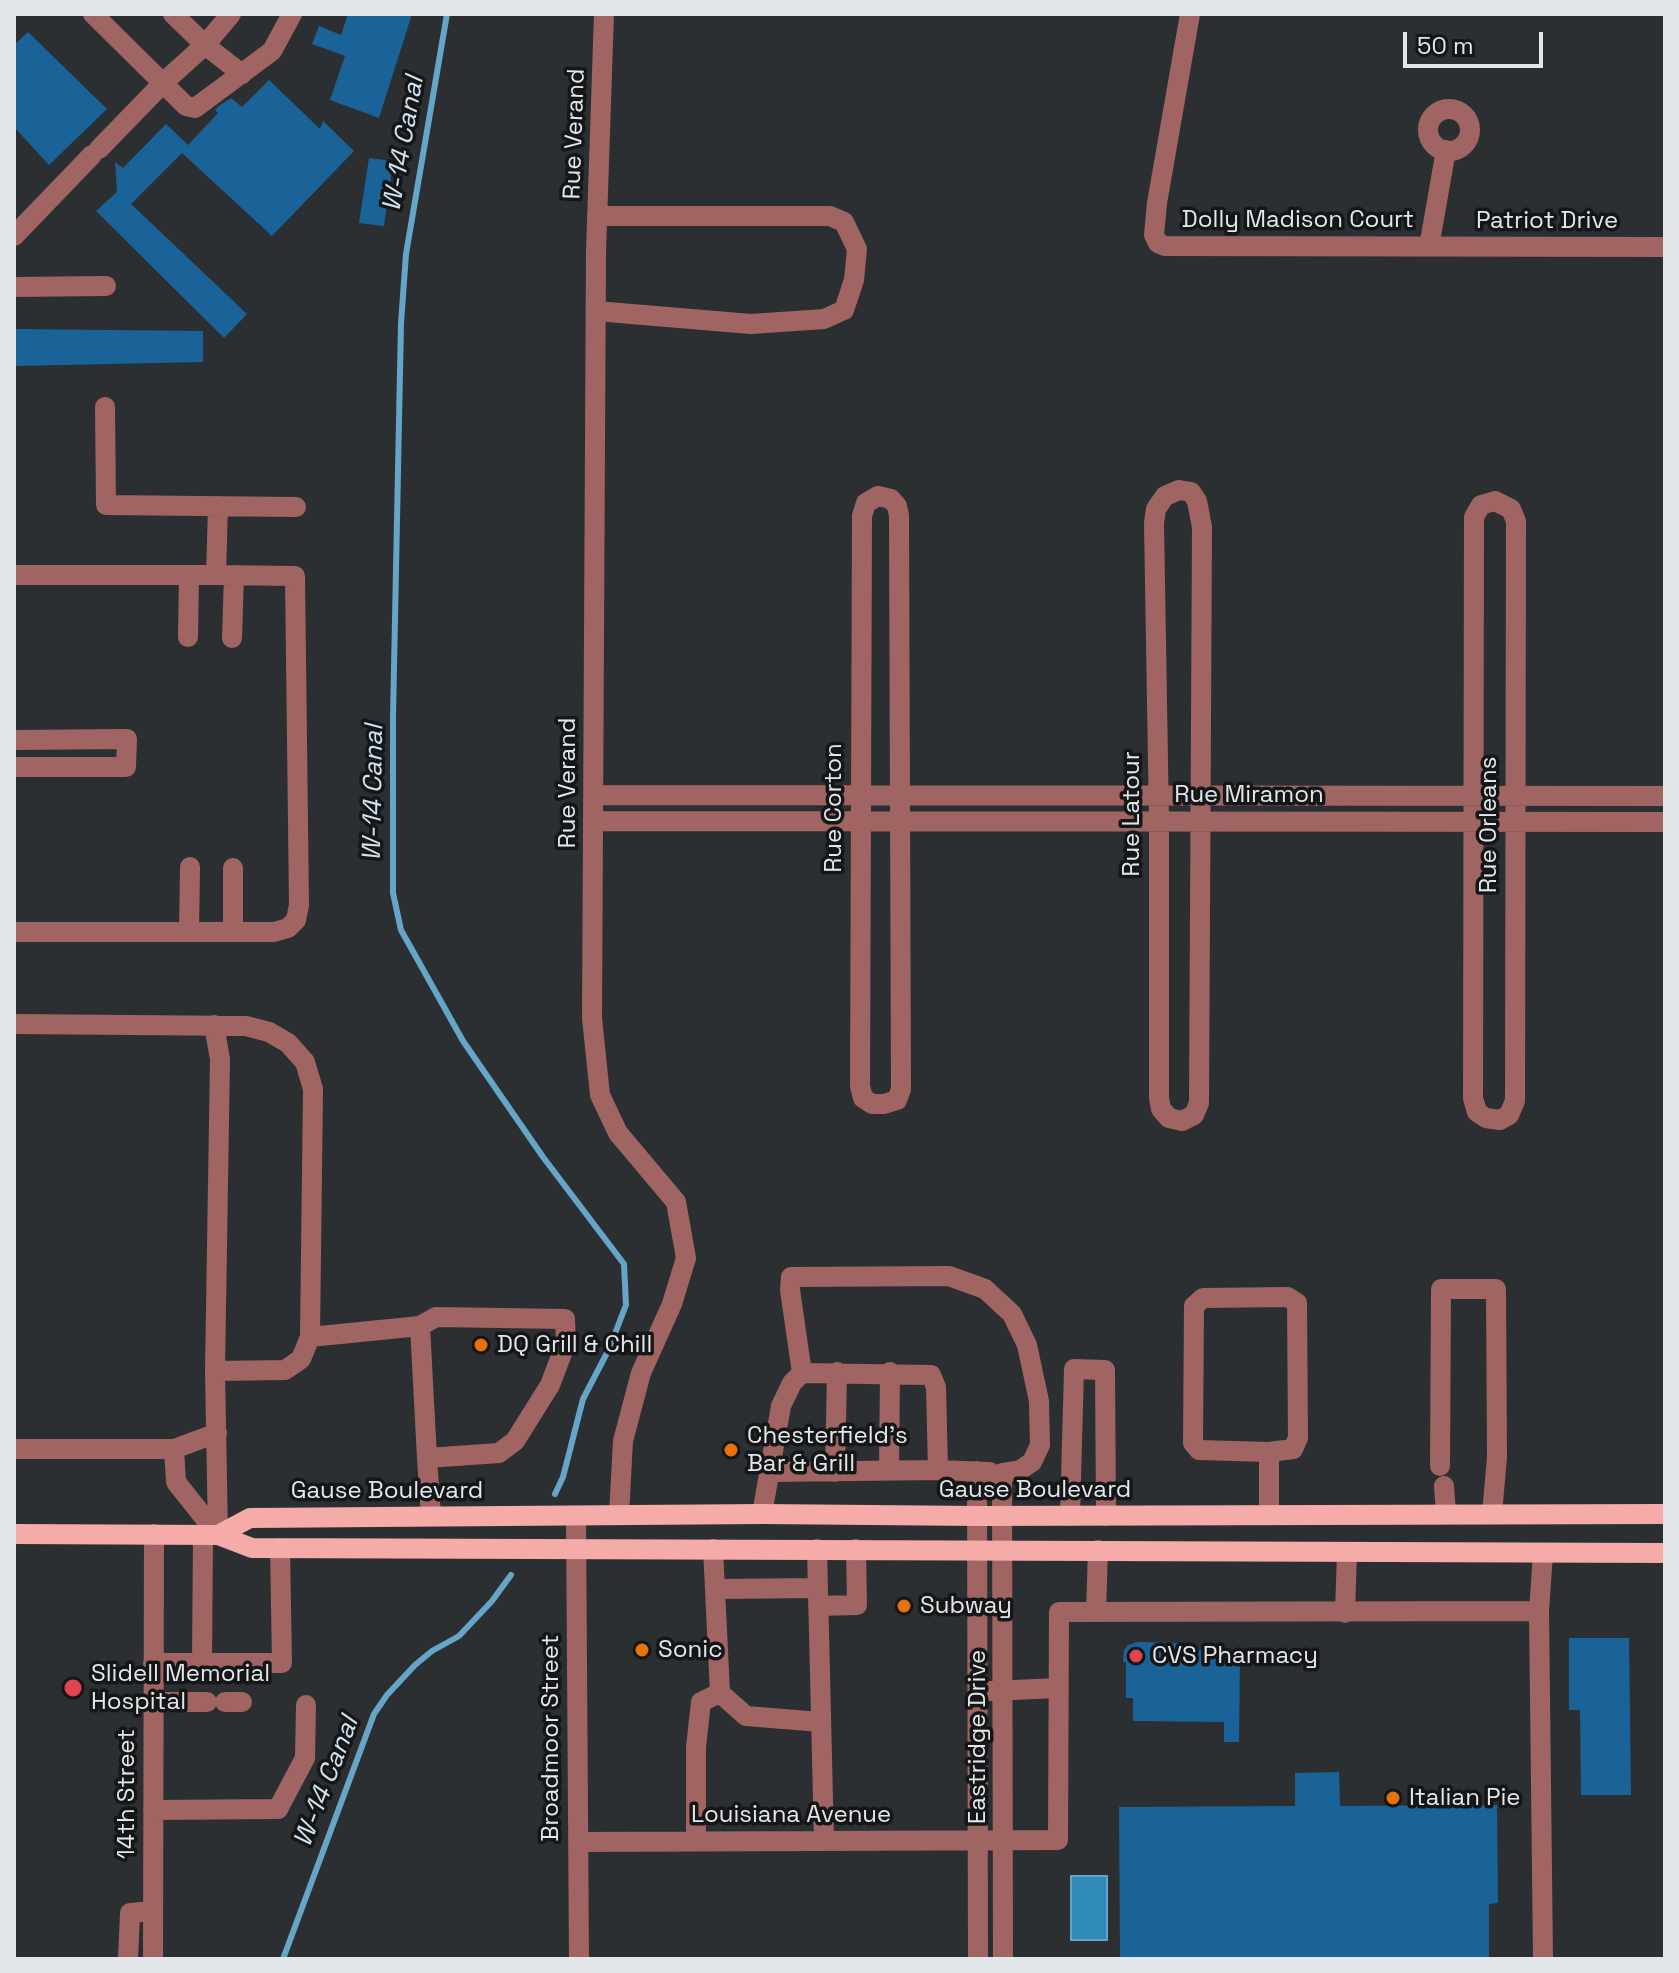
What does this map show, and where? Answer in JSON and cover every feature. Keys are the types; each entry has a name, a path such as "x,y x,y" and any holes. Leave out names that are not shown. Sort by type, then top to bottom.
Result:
{"main road":[{"name":"Gause Boulevard","path":"211,1535 250,1518 762,1514 1665,1514"},
{"path":"1347,1552 1351,1515"},
{"name":"Gause Boulevard","path":"14,1534 211,1535 252,1548 1665,1553"}],"street":[{"path":"93,14 186,106 195,108 272,51 292,14"},
{"path":"173,14 242,74"},
{"path":"14,236 164,82 205,45 231,14"},
{"name":"Rue Verand","path":"604,14 597,216 592,1018 600,1095 618,1133 676,1202 686,1258 672,1304 641,1373 623,1441 619,1515"},
{"name":"Dolly Madison Court","path":"1190,14 1157,203 1154,235 1158,243 1165,246 1429,247 1446,150"},
{"path":"596,311 751,324 824,319 844,310 854,280 857,249 844,222 830,216 597,216"},
{"name":"Patriot Drive","path":"1429,247 1665,247"},
{"path":"14,287 106,286"},
{"path":"105,407 106,505 296,507"},
{"name":"Rue Latour","path":"1179,490 1191,492 1197,501 1202,527 1199,796 1199,1103 1194,1115 1182,1121 1169,1118 1161,1109 1159,1098 1159,821 1154,523 1156,509 1165,496 1179,490"},
{"name":"Rue Corton","path":"878,496 891,499 897,506 899,516 902,795 901,1089 897,1100 872,1104 863,1098 860,1086 862,516 866,503 878,496"},
{"name":"Rue Orleans","path":"1495,501 1511,509 1516,521 1515,796 1515,1101 1509,1115 1500,1120 1486,1118 1477,1112 1473,1098 1474,517 1481,505 1495,501"},
{"path":"218,506 232,638"},
{"path":"14,575 295,576 299,905 296,920 288,928 274,932 14,932"},
{"path":"188,637 189,575"},
{"path":"14,740 127,739 126,767 14,767"},
{"path":"62,740 62,767"},
{"name":"Rue Miramon","path":"594,795 1665,796"},
{"name":"Rue Miramon","path":"593,821 1665,822"},
{"path":"189,932 190,867"},
{"path":"233,868 233,932"},
{"path":"14,1024 246,1026 269,1032 288,1043 305,1062 313,1089 310,1337 301,1359 285,1370 215,1371"},
{"path":"202,1663 217,1433 215,1371 220,1059 214,1025"},
{"path":"769,1472 938,1470 1002,1473 1020,1470 1032,1462 1040,1445 1039,1401 1027,1345 1012,1314 985,1289 949,1276 791,1277 790,1290 802,1373"},
{"path":"1446,1514 1442,1476 1441,1289 1496,1289 1497,1457 1492,1514"},
{"path":"1288,1297 1297,1303 1298,1438 1293,1449 1269,1452 1199,1450 1193,1443 1194,1306 1203,1298 1288,1297"},
{"path":"310,1337 420,1326 436,1317 565,1319 566,1343 550,1385 515,1441 499,1453 427,1458"},
{"path":"420,1326 431,1516"},
{"path":"1070,1516 1074,1369 1105,1370 1106,1516"},
{"path":"835,1472 837,1372"},
{"path":"889,1470 890,1372"},
{"path":"762,1514 781,1406 792,1383 802,1373 931,1375 936,1387 938,1470"},
{"path":"14,1449 174,1449 217,1433"},
{"path":"174,1449 176,1482 211,1535"},
{"path":"1269,1452 1269,1515"},
{"name":"Eastridge Drive","path":"977,1471 978,1959"},
{"name":"Eastridge Drive","path":"1002,1473 1003,1959"},
{"name":"Broadmoor Street","path":"576,1516 579,1959"},
{"name":"14th Street","path":"153,1959 154,1534"},
{"path":"153,1663 282,1663 280,1548"},
{"path":"713,1549 720,1693 746,1716 821,1722"},
{"path":"817,1549 824,1841"},
{"path":"715,1589 818,1597 857,1605 856,1549"},
{"path":"1096,1612 1098,1550"},
{"path":"1345,1613 1347,1552"},
{"path":"1543,1553 1539,1611 1543,1959"},
{"path":"978,1692 1059,1688 1059,1612 1539,1611"},
{"name":"Louisiana Avenue","path":"578,1842 1058,1840 1059,1688"},
{"path":"696,1841 696,1747 701,1702 720,1693"},
{"path":"153,1702 225,1702"},
{"path":"153,1810 278,1809 305,1758 306,1705"},
{"path":"128,1959 130,1913 153,1911"}],"water":[{"path":"1071,1876 1107,1876 1107,1940 1071,1940"}],"building":[{"path":"348,14 412,14 379,118 330,100 345,56 312,44 319,26 341,35"},
{"path":"28,32 107,109 49,165 14,127 14,45"},
{"path":"269,80 320,129 323,121 354,151 272,236 182,153 131,204 247,314 224,338 96,211 117,192 115,162 123,168 166,124 188,145 218,113 215,110 219,106 231,98 242,107"},
{"path":"369,158 393,161 384,226 359,223"},
{"path":"14,329 203,331 203,362 14,366"},
{"path":"1569,1638 1629,1638 1631,1795 1581,1795 1580,1710 1569,1710"},
{"path":"1137,1642 1181,1643 1181,1650 1240,1650 1239,1742 1224,1742 1224,1722 1133,1721 1133,1698 1126,1698 1126,1662 1123,1662 1124,1650"},
{"path":"1339,1772 1340,1806 1497,1805 1498,1903 1489,1904 1489,1959 1120,1959 1119,1807 1295,1806 1295,1773"}],"waterway":[{"name":"W-14 Canal","path":"447,14 406,254 401,323 393,717 393,893 401,930 463,1041 543,1157 624,1264 626,1305 609,1349 583,1399 563,1477 555,1494"},
{"name":"W-14 Canal","path":"283,1959 374,1714 415,1665 459,1636 492,1601 511,1575"}],"place":[{"name":"DQ Grill & Chill","path":"481,1345"},
{"name":"Chesterfield's Bar & Grill","path":"731,1450"},
{"name":"Subway","path":"904,1606"},
{"name":"Sonic","path":"642,1650"},
{"name":"CVS Pharmacy","path":"1136,1656"},
{"name":"Slidell Memorial Hospital","path":"73,1688"},
{"name":"Italian Pie","path":"1393,1798"}]}
